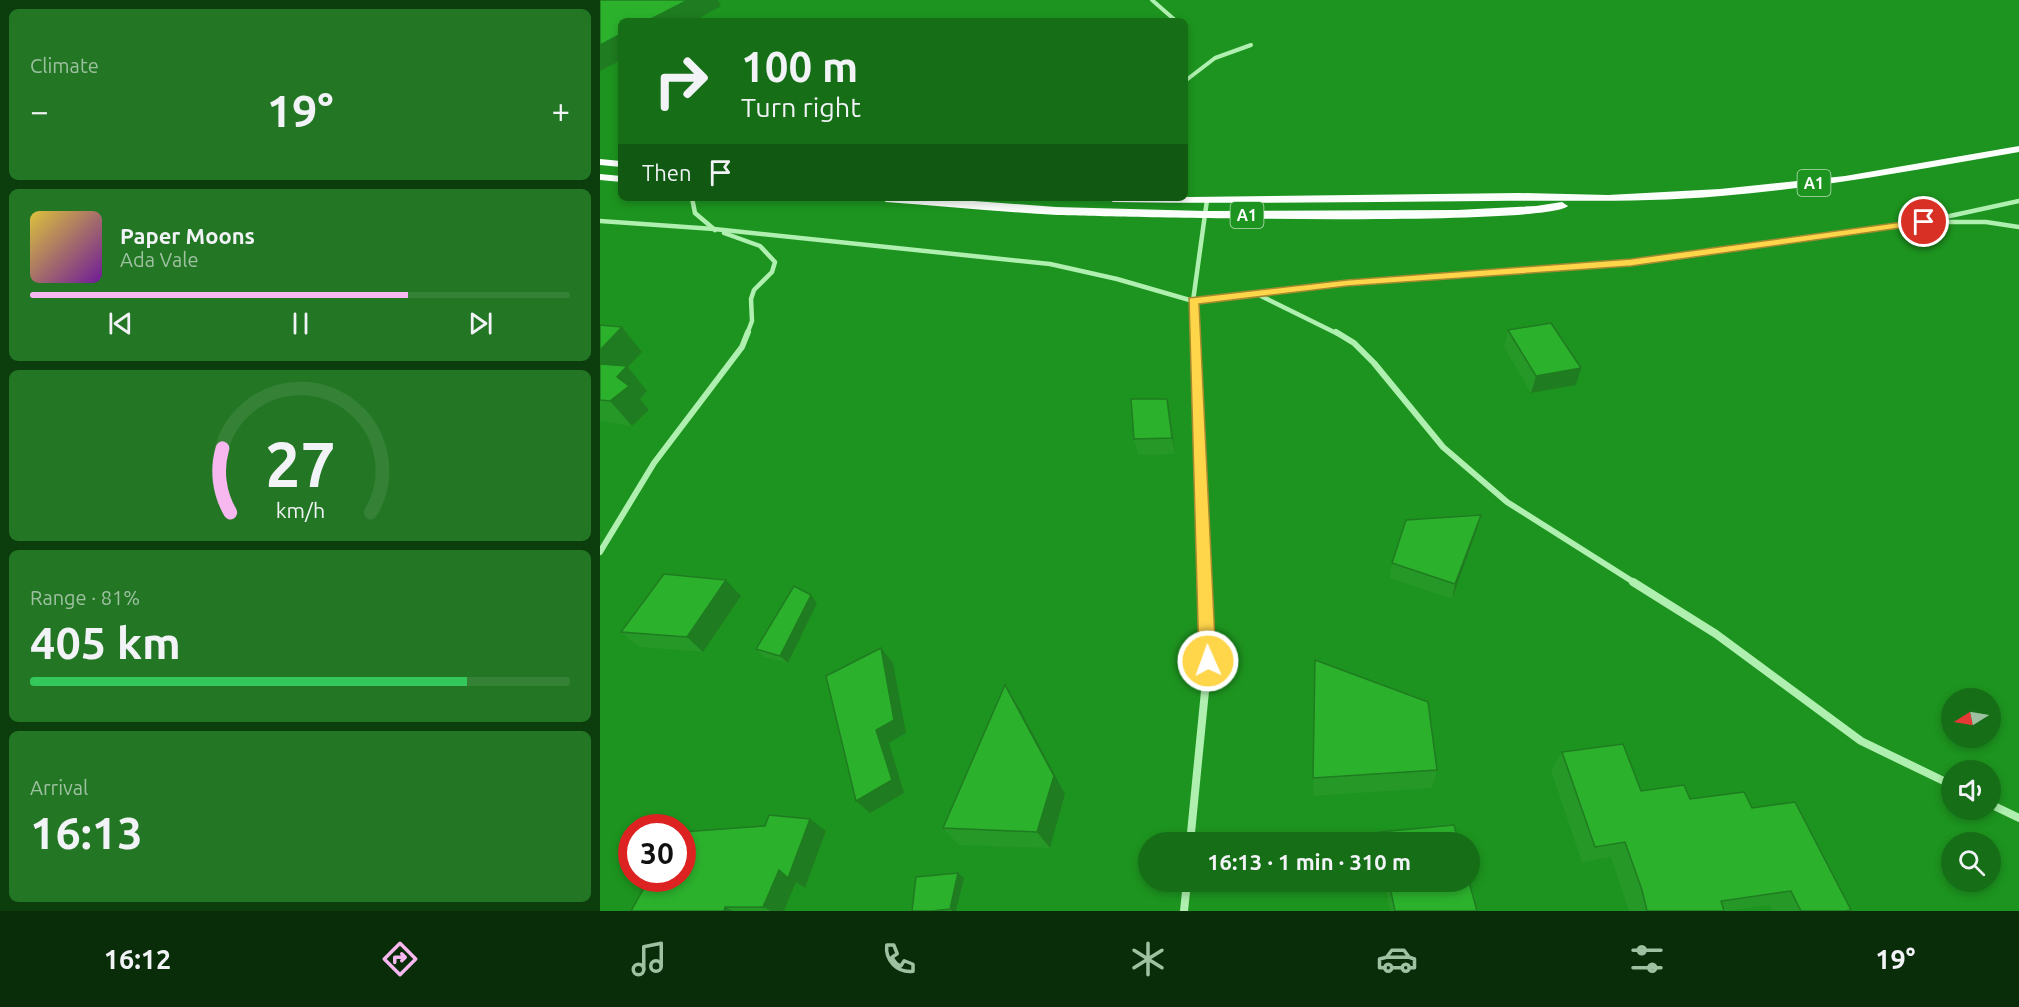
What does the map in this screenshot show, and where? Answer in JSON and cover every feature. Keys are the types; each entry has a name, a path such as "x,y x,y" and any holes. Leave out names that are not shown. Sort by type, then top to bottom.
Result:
{"highway":[{"name":"A1","path":"1188,200 1519,197 1608,199 1720,193 1845,179 2019,149"},
{"path":"600,162 618,164"},
{"path":"600,177 618,179"},
{"name":"A1","path":"925,201 1056,211 1205,215 1457,214 1536,210 1608,199"}],"street":[{"path":"1152,0 1173,18"},
{"path":"1188,78 1210,60 1231,50 1251,45"},
{"path":"1192,832 1208,661 1193,301 1207,200"},
{"path":"600,552 654,463 742,347 752,321 751,299 754,290 772,272 775,262 772,253 760,245 714,230 695,213 693,201"},
{"path":"600,221 714,230 1050,264 1117,279 1193,301 1347,283 1631,262 1924,222 2019,201"},
{"path":"1924,222 1986,222 2019,227"},
{"path":"1257,293 1329,328 1354,343 1374,363 1443,447 1507,502 1716,634 1861,741 1941,780"},
{"path":"2001,809 2019,818"},
{"path":"1184,911 1186,892"}],"building":[{"path":"600,0 688,0 653,18 618,18 618,36 600,45"},
{"path":"1551,323 1581,368 1536,376 1508,330"},
{"path":"600,325 622,327 600,350"},
{"path":"600,364 627,366 617,377 629,386 610,401 600,400"},
{"path":"1131,399 1167,399 1172,438 1134,439"},
{"path":"1481,515 1455,584 1392,563 1406,520"},
{"path":"664,574 726,580 687,637 621,632"},
{"path":"794,586 811,595 780,656 756,649"},
{"path":"881,648 894,720 876,730 892,780 856,801 826,676"},
{"path":"1315,660 1428,702 1437,770 1313,778"},
{"path":"1005,685 1054,776 1037,832 943,828"},
{"path":"1623,744 1641,791 1684,785 1690,799 1744,792 1752,808 1795,802 1851,910 1801,911 1791,891 1721,901 1724,911 1647,911 1625,842 1595,847 1562,752"},
{"path":"769,815 810,819 788,878 779,870 763,907 725,907 724,911 631,911 642,892 696,892 696,831 765,826"},
{"path":"1454,825 1456,832 1380,832"},
{"path":"958,873 950,909 912,911 916,877"},
{"path":"1391,892 1472,892 1477,911 1395,911"}],"route":[{"path":"1208,661 1193,301 1347,283 1631,262 1924,222"}]}
